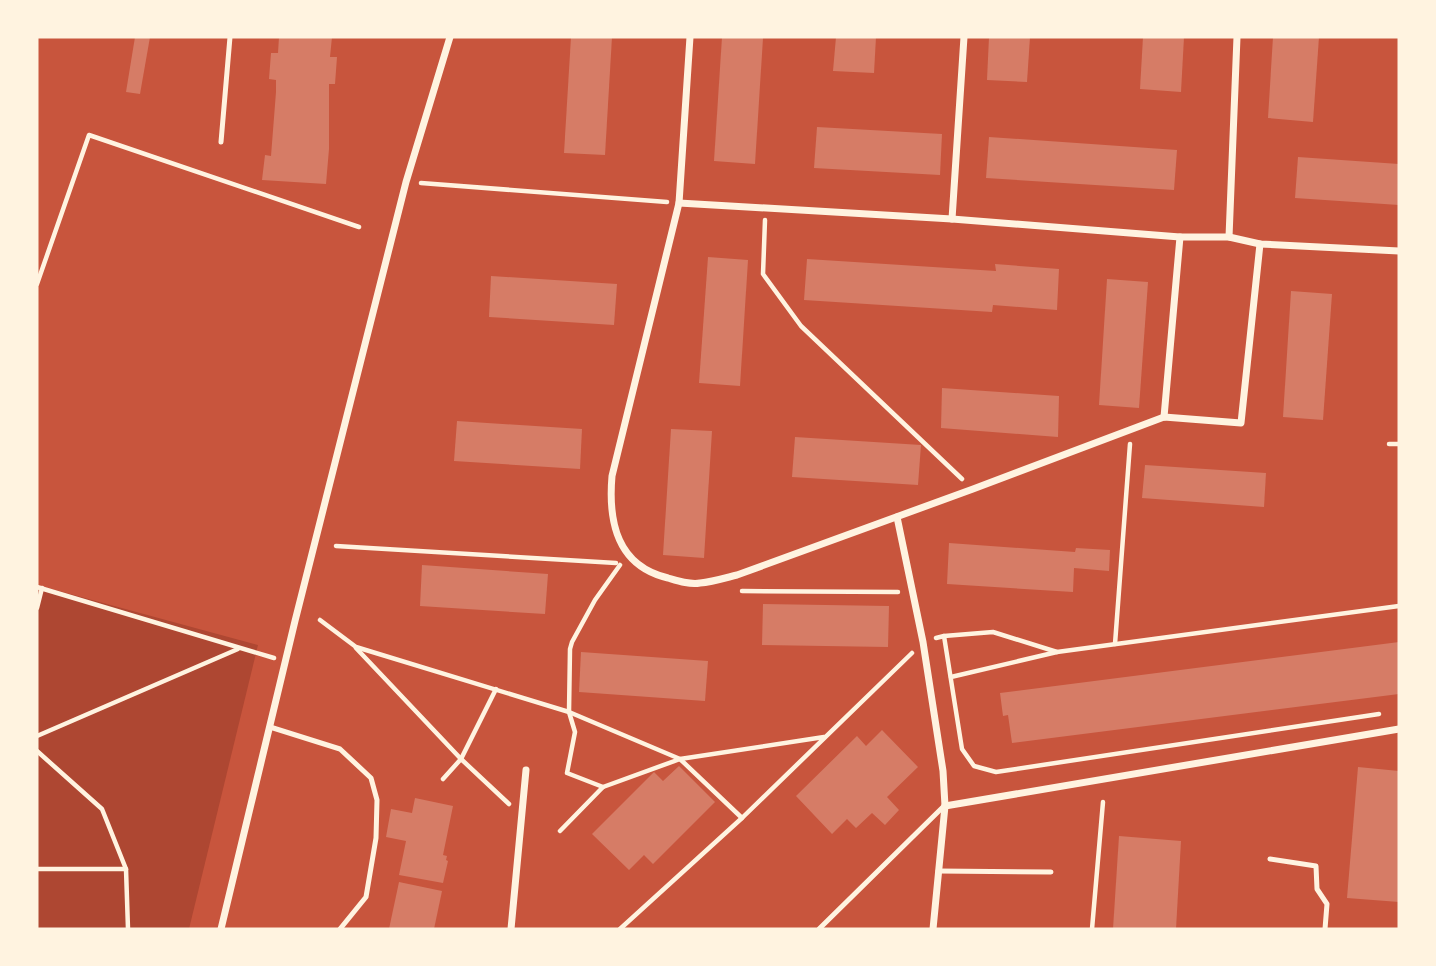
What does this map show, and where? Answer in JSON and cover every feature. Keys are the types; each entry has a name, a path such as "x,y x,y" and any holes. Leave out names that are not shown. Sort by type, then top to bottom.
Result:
{"street":[{"path":"221,929 406,182 450,37"},
{"path":"690,37 679,203 612,476 610,497 615,531 622,544 643,568 660,576 699,584 737,575 1164,416 1241,423 1260,244"},
{"path":"952,219 964,37"},
{"path":"1229,237 1237,37"},
{"path":"679,203 952,219 1180,237 1229,237 1260,244 1399,251"},
{"path":"1164,416 1180,237"},
{"path":"897,517 939,736 945,806 933,929"},
{"path":"945,806 1399,729"},
{"path":"511,929 526,770"}],"lane":[{"path":"221,142 230,37"},
{"path":"270,727 340,749 371,778 377,800 376,838 366,897 340,929"},
{"path":"819,929 945,806"},
{"path":"1269,859 1316,866 1318,889 1327,904 1325,929"},
{"path":"938,871 1051,872"}],"path":[{"path":"37,284 89,135 359,227"},
{"path":"406,182 679,203"},
{"path":"765,209 763,274 801,326 973,489"},
{"path":"1115,644 1131,429"},
{"path":"1389,443 1399,444"},
{"path":"336,546 616,563 618,567"},
{"path":"603,787 567,773 575,732 569,712 570,649 595,600 618,567 630,556"},
{"path":"37,608 40,587 286,662"},
{"path":"737,591 913,593"},
{"path":"951,677 1058,652 1399,606"},
{"path":"320,620 356,647 461,759 521,816"},
{"path":"620,929 742,817 923,642 944,636 993,632 1058,652"},
{"path":"944,636 962,749 974,766 996,772 1386,713"},
{"path":"356,647 569,712 680,759 742,817"},
{"path":"37,736 240,648"},
{"path":"443,779 461,759 496,689"},
{"path":"560,831 603,787 680,759 825,737"},
{"path":"37,751 102,809 126,869 128,929"},
{"path":"1092,929 1103,802"},
{"path":"37,869 126,869"}],"shaded area":[{"path":"37,585 258,645 189,929 37,929"}],"building":[{"path":"135,37 150,37 140,94 126,92"},
{"path":"279,37 332,37 330,57 337,57 335,84 329,84 326,184 262,180 265,155 271,156 276,80 269,79 271,53 278,53"},
{"path":"571,37 612,37 605,155 564,153"},
{"path":"722,37 763,38 755,164 714,161"},
{"path":"836,37 876,37 874,73 833,71"},
{"path":"989,37 1030,37 1027,82 987,80"},
{"path":"1143,37 1184,37 1181,92 1140,89"},
{"path":"1273,37 1319,37 1313,122 1268,118"},
{"path":"817,127 942,134 940,175 814,168"},
{"path":"989,137 1177,150 1174,190 986,178"},
{"path":"1298,157 1399,164 1399,205 1295,198"},
{"path":"708,257 748,260 740,386 699,383"},
{"path":"807,259 996,271 995,264 1059,269 1057,310 993,305 992,312 804,300"},
{"path":"491,276 617,284 614,325 489,317"},
{"path":"1107,279 1148,282 1139,408 1099,405"},
{"path":"1291,291 1332,294 1323,420 1283,417"},
{"path":"942,388 1059,396 1058,437 941,428"},
{"path":"457,421 582,429 580,469 454,461"},
{"path":"671,429 712,431 704,558 663,555"},
{"path":"795,437 921,445 918,485 792,477"},
{"path":"1145,465 1266,473 1264,507 1142,498"},
{"path":"949,543 1075,552 1076,548 1110,550 1109,571 1074,568 1073,592 947,584"},
{"path":"422,565 548,574 545,614 420,606"},
{"path":"763,604 889,606 888,647 762,645"},
{"path":"1399,642 1399,694 1012,743 1008,715 1003,716 1000,693"},
{"path":"581,652 708,661 705,701 579,692"},
{"path":"882,730 918,767 887,797 899,810 885,825 872,813 856,828 847,819 832,834 796,796 857,736 866,746"},
{"path":"679,766 715,802 653,864 644,855 629,870 592,834 654,772 663,781"},
{"path":"1358,767 1399,771 1399,902 1347,898"},
{"path":"415,798 453,806 443,855 447,856 448,861 443,883 399,875 406,841 386,837 391,809 412,813"},
{"path":"1119,836 1181,841 1176,929 1113,929"},
{"path":"399,882 442,891 434,929 389,929"}]}
